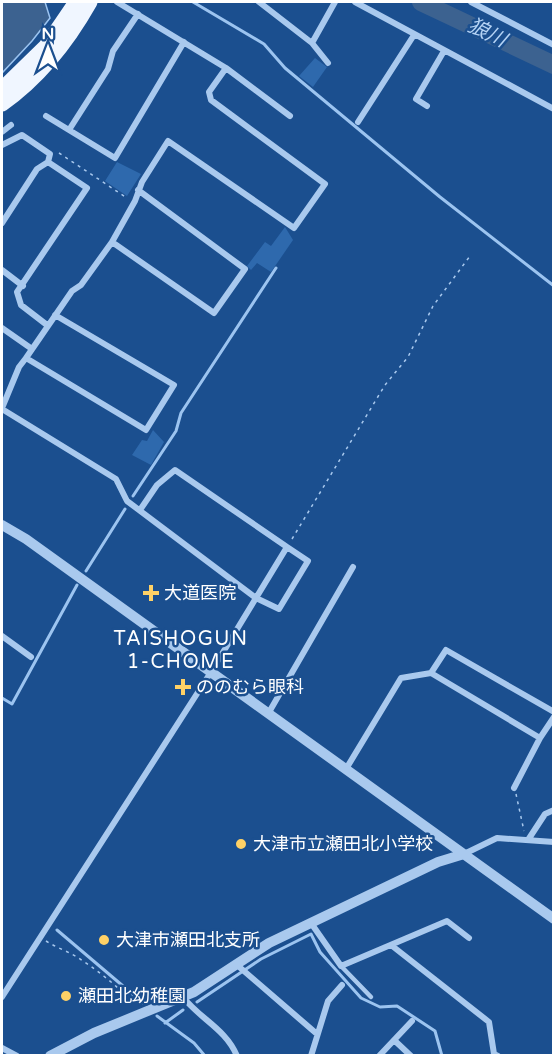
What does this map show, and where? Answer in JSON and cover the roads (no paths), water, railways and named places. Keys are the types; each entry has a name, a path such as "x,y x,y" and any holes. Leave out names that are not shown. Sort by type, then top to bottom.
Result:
{"main road":[{"path":"2,89 46,46 76,2"},
{"path":"2,104 23,87 55,53 90,2"}],"street":[{"path":"117,2 226,68 290,116"},
{"path":"259,2 312,43 328,63"},
{"path":"312,43 335,2"},
{"path":"355,2 554,109"},
{"path":"471,2 554,45"},
{"path":"69,130 108,69 113,51 138,14"},
{"path":"358,122 414,35"},
{"path":"46,116 115,158 184,42"},
{"path":"427,106 416,99 444,51"},
{"path":"140,510 157,485 175,470 308,561 279,609 255,598 127,501 116,479 2,408 4,394 19,367 47,325 112,242 135,201 138,190 168,141 294,228 325,184 211,100 209,92 226,68"},
{"path":"2,132 11,125"},
{"path":"2,145 22,135 50,154 48,162 37,169 2,223"},
{"path":"47,325 21,305 17,292 87,188 48,162"},
{"path":"112,242 214,313 245,269 138,190"},
{"path":"2,270 23,286"},
{"path":"26,358 146,430 155,420 174,385 55,315"},
{"path":"2,328 32,349"},
{"path":"2,525 26,539 554,919"},
{"path":"2,997 211,672 287,547"},
{"path":"268,714 354,567"},
{"path":"2,636 31,657"},
{"path":"430,673 446,650 554,712"},
{"path":"346,769 401,678 430,673 540,738"},
{"path":"514,788 540,738 554,717"},
{"path":"529,838 545,814 554,810"},
{"path":"50,1056 94,1033 183,997 241,969 269,943 438,862 464,854 498,838 529,838 554,842"},
{"path":"311,922 341,966 447,921 469,938"},
{"path":"391,945 489,1022 494,1054 498,1056"},
{"path":"241,969 317,1034"},
{"path":"311,1056 328,1001 342,985"},
{"path":"183,997 190,1006 227,1036 237,1056"},
{"path":"379,1056 412,1021"},
{"path":"394,1040 411,1056"},
{"path":"2,1049 17,1056"}],"lane":[{"path":"341,966 371,997"}],"waterway":[{"path":"193,2 264,44 285,68 440,197 554,286"},
{"name":"狼川","path":"421,2 554,65"},
{"path":"133,496 176,431 181,413 276,268"},
{"path":"86,571 125,509"},
{"path":"2,698 12,704 77,585"},
{"path":"57,930 143,1003"},
{"path":"197,1002 261,959 311,934 320,952 361,998 380,1007 397,1006 435,1031 442,1056"},
{"path":"165,1023 183,1010"},
{"path":"157,1016 194,1043 205,1056"}],"place":[{"name":"大道医院","path":"151,593"},
{"name":"ののむら眼科","path":"183,687"},
{"name":"大津市立瀬田北小学校","path":"241,844"},
{"name":"大津市瀬田北支所","path":"104,940"},
{"name":"瀬田北幼稚園","path":"66,996"}],"district":[{"name":"TAISHOGUN 1-CHOME","path":"181,650"}]}
